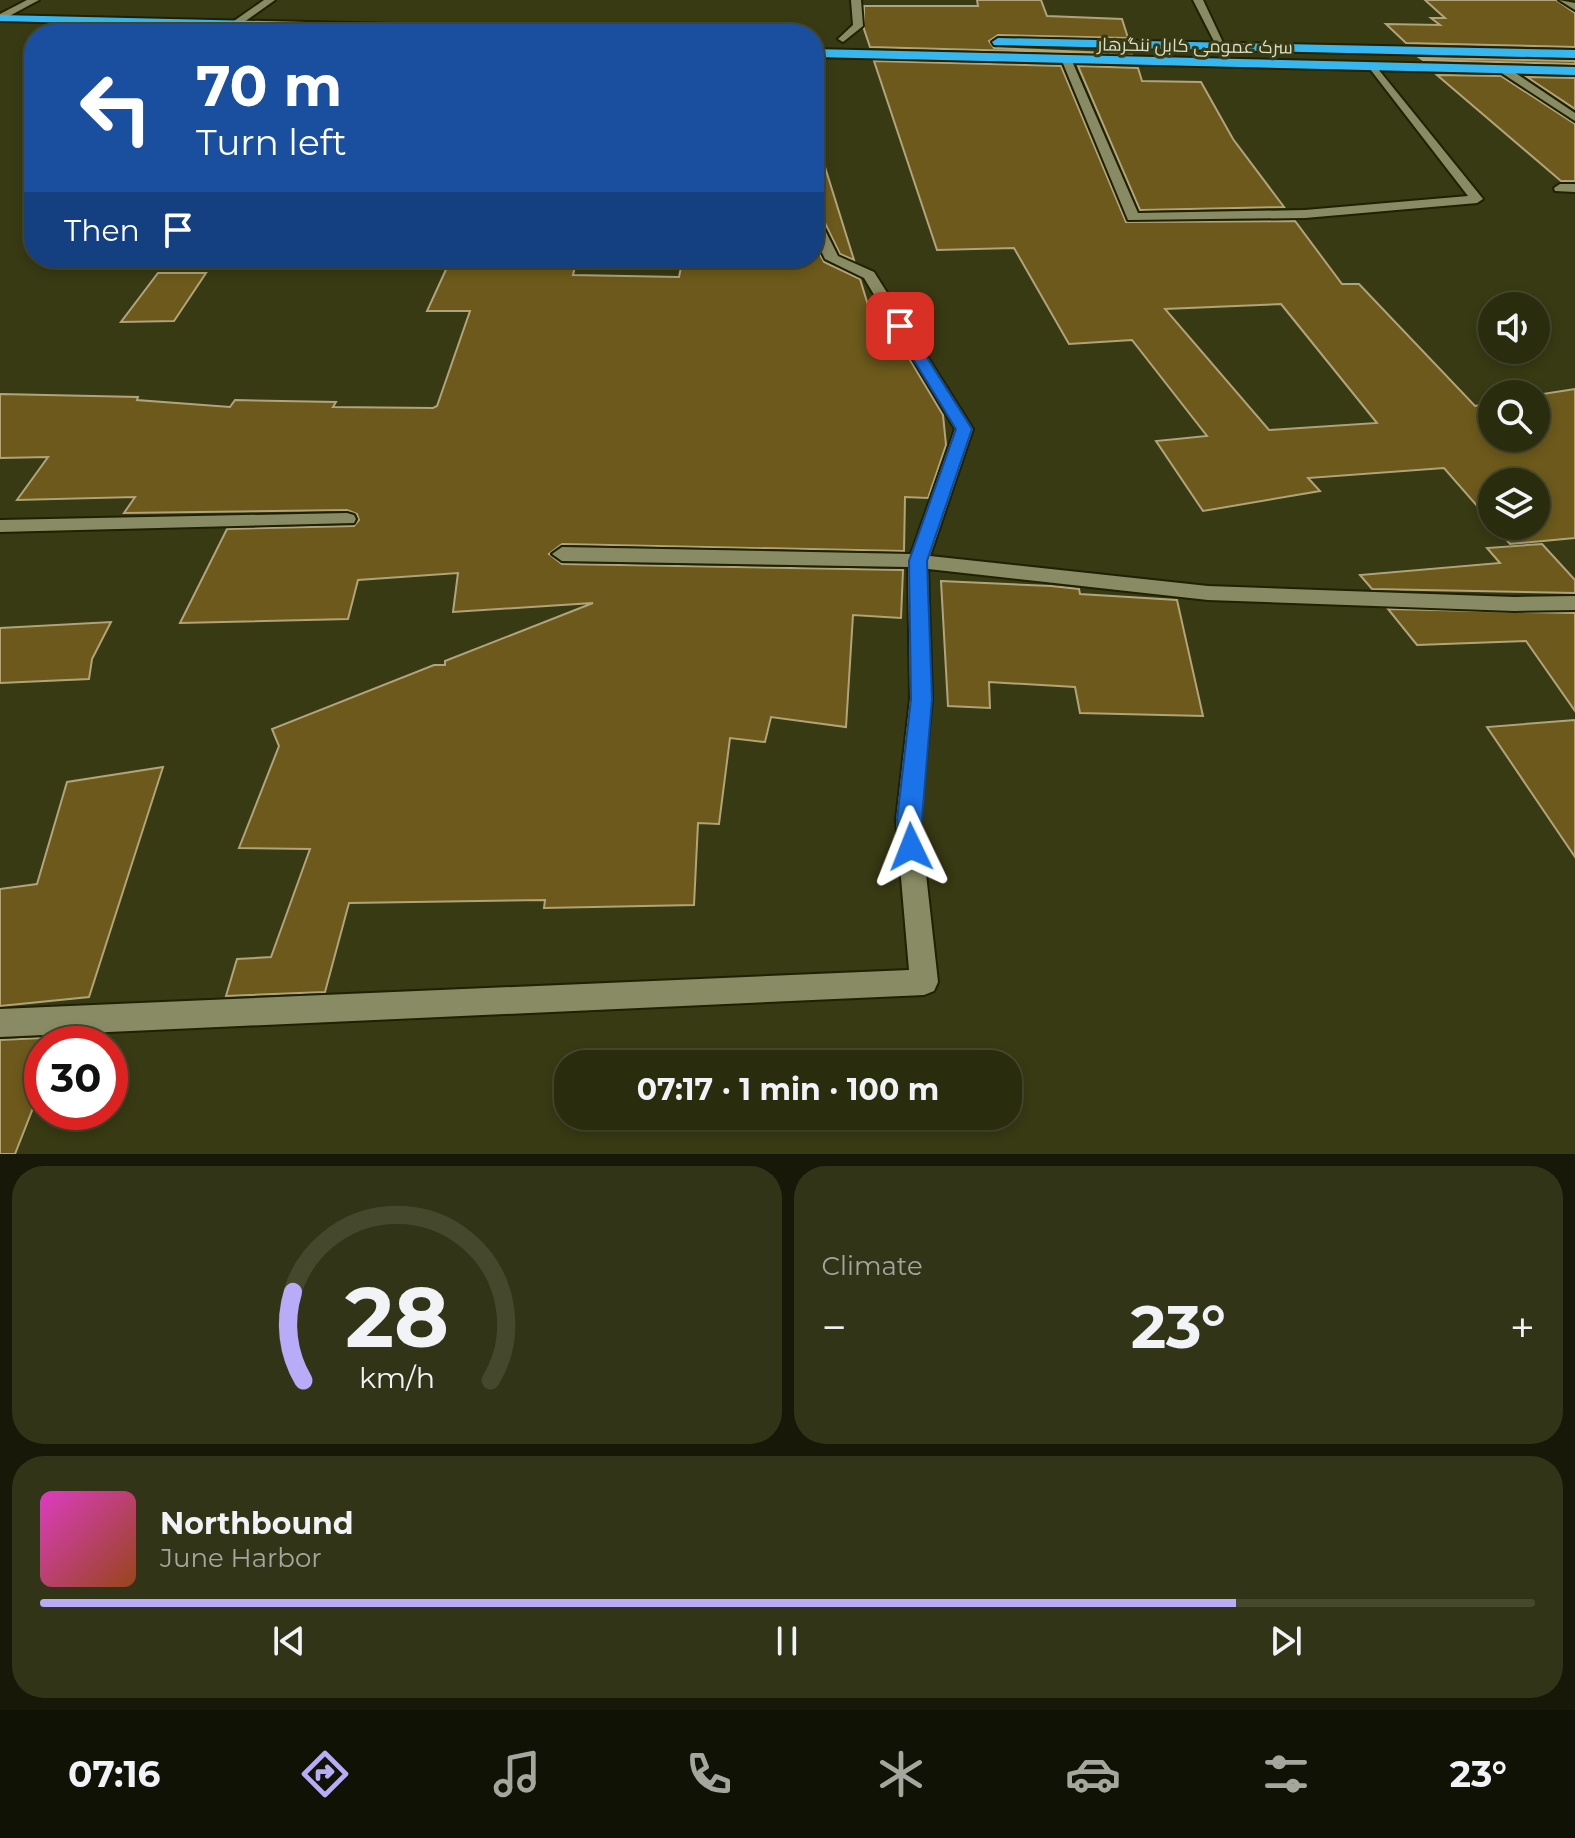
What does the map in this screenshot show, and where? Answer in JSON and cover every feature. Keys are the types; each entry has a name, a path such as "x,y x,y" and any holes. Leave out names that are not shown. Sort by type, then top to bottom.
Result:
{"highway":[{"path":"0,18 275,24"},
{"path":"829,39 875,40"},
{"name":"سرک عمومی کابل ننگرهار","path":"985,42 1575,54"},
{"name":"سرک عمومی کابل ننگرهار","path":"824,53 1575,71"}],"street":[{"path":"0,18 34,0"},
{"path":"237,23 270,0"},
{"path":"843,39 858,26 856,0"},
{"path":"1198,0 1222,47"},
{"path":"1564,0 1575,7"},
{"path":"1067,61 1133,217 1257,217 1403,208 1477,199 1374,67"},
{"path":"1504,70 1575,118"},
{"path":"1560,188 1575,188"},
{"path":"0,1023 924,982 908,820 921,699 918,561 964,429 869,275 832,259 824,243"},
{"path":"0,526 347,519"},
{"path":"562,554 918,561 1208,593 1514,604 1575,603"}],"building":[{"path":"977,0 1041,0 1047,16 1122,19 1128,38 998,35 989,41 994,48 1133,54 870,47 864,29 864,6 978,6"},
{"path":"1425,0 1556,0 1575,13 1575,47 1406,43 1386,24 1440,25 1431,18 1445,18"},
{"path":"1420,58 1575,61 1575,64 1423,60"},
{"path":"874,61 1061,66 1126,222 1295,221 1342,284 1359,284 1475,406 1478,405 1478,452 1550,452 1550,393 1575,389 1575,538 1510,544 1506,540 1550,540 1550,468 1478,468 1478,507 1444,468 1308,478 1320,491 1203,511 1156,441 1207,436 1132,340 1069,344 1014,248 937,250","holes":["1281,304 1377,423 1269,430 1165,309"]},
{"path":"1078,66 1138,68 1142,81 1201,82 1233,139 1284,207 1140,210"},
{"path":"1437,75 1501,76 1575,124 1575,181 1561,181"},
{"path":"1527,77 1575,78 1575,109"},
{"path":"824,164 854,260 840,254 824,221"},
{"path":"824,262 860,279 879,341 898,340 943,415 946,445 928,498 905,497 904,551 562,544 549,554 562,564 903,570 901,618 853,615 846,727 771,717 765,742 730,738 719,824 698,823 694,905 544,908 545,900 349,903 325,992 226,996 237,959 271,957 310,849 239,848 279,746 272,729 434,665 445,665 445,661 593,603 453,612 458,573 358,580 348,619 180,623 227,529 354,526 359,520 357,514 347,510 124,513 135,497 17,500 48,457 0,458 0,394 138,397 137,400 230,407 235,400 336,402 333,407 433,408 437,406 470,311 427,311 447,268 575,268 573,275 679,277 681,268 824,268"},
{"path":"158,273 206,273 174,321 121,322"},
{"path":"1542,544 1575,580 1575,593 1372,589 1360,575 1500,563 1487,548"},
{"path":"941,581 1051,586 1079,589 1080,594 1177,600 1203,716 1080,713 1075,687 989,682 990,708 948,706"},
{"path":"1388,609 1575,613 1575,711 1526,641 1417,645"},
{"path":"111,622 92,659 89,679 0,683 0,628"},
{"path":"1575,720 1575,857 1487,727"},
{"path":"163,767 89,997 0,1006 0,889 37,884 67,782"},
{"path":"24,1039 24,1130 15,1154 0,1154 0,1040"}],"route":[{"path":"900,326 964,429 918,561 921,699 908,820 911,847"}]}
